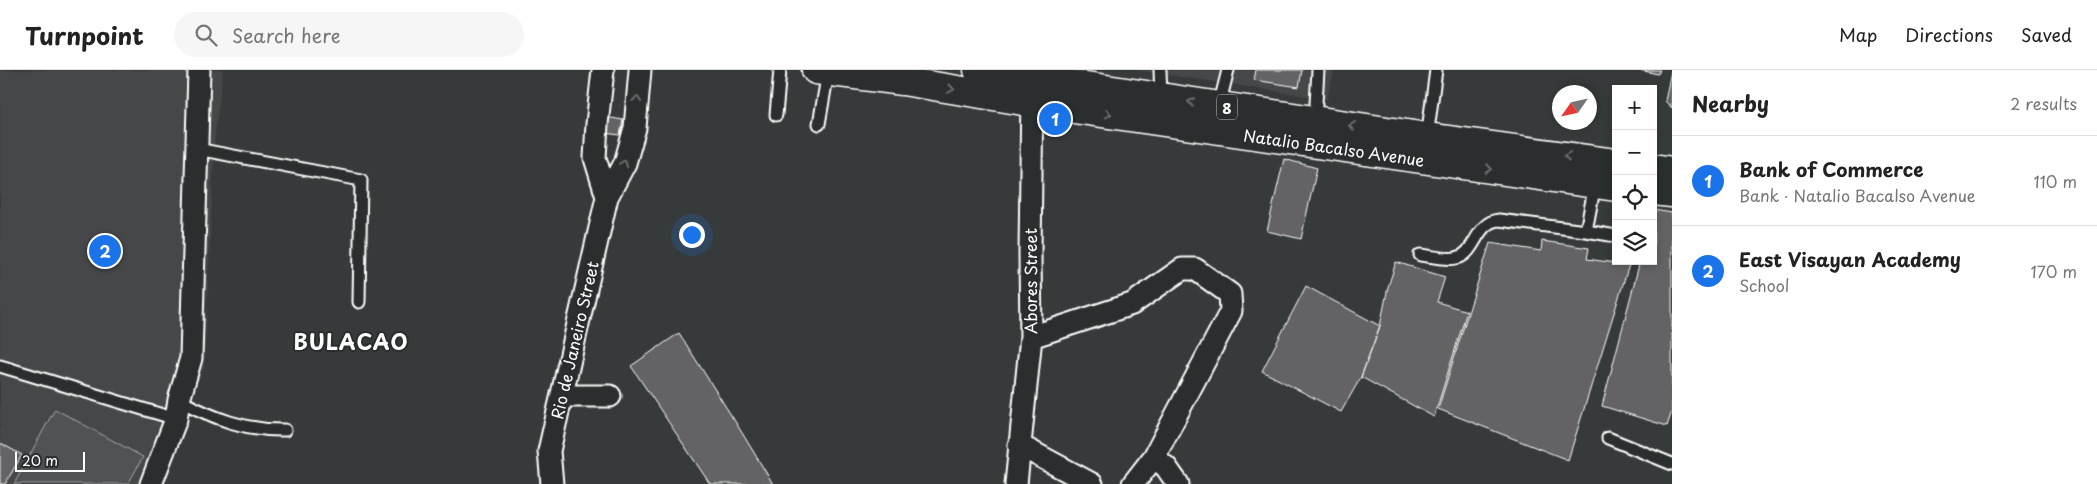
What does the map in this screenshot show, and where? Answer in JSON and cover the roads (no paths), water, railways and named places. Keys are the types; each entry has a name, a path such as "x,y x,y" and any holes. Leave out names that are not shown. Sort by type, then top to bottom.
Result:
{"main road":[{"name":"Natalio Bacalso Avenue","path":"978,70 1038,83 1425,148 1605,185"},
{"name":"Natalio Bacalso Avenue","path":"822,71 903,81 1038,83 1161,97 1315,120 1425,148 1612,163"},
{"path":"1657,168 1672,170"},
{"path":"1657,191 1672,193"}],"street":[{"path":"151,484 177,410 191,358 199,70"},
{"name":"Rio de Janeiro Street","path":"603,70 596,124 595,158 607,197"},
{"name":"Rio de Janeiro Street","path":"552,484 548,451 607,197 625,163 635,128 640,70"},
{"name":"Abores Street","path":"1016,484 1031,337 1030,254 1038,83"},
{"path":"1031,337 1132,304 1182,269 1194,269 1230,294 1231,311 1154,457 1133,484"},
{"path":"562,396 610,396"},
{"path":"1019,445 1092,484"},
{"path":"1154,457 1166,467 1178,484"}],"lane":[{"path":"776,115 780,70"},
{"path":"1160,70 1161,97"},
{"path":"1219,106 1228,70"},
{"path":"1315,120 1318,70"},
{"path":"1425,148 1436,70"},
{"path":"819,124 822,71"},
{"path":"197,148 361,180 359,302"},
{"path":"1586,231 1605,185"},
{"path":"1420,254 1456,258 1466,254 1490,220 1612,235"},
{"path":"0,366 177,410 204,414 239,426 268,431 285,430"},
{"path":"1608,438 1672,464"}],"place":[{"name":"Bank of Commerce","path":"1055,119"},
{"name":"East Visayan Academy","path":"105,251"}],"district":[{"name":"BULACAO","path":"351,341"}]}
